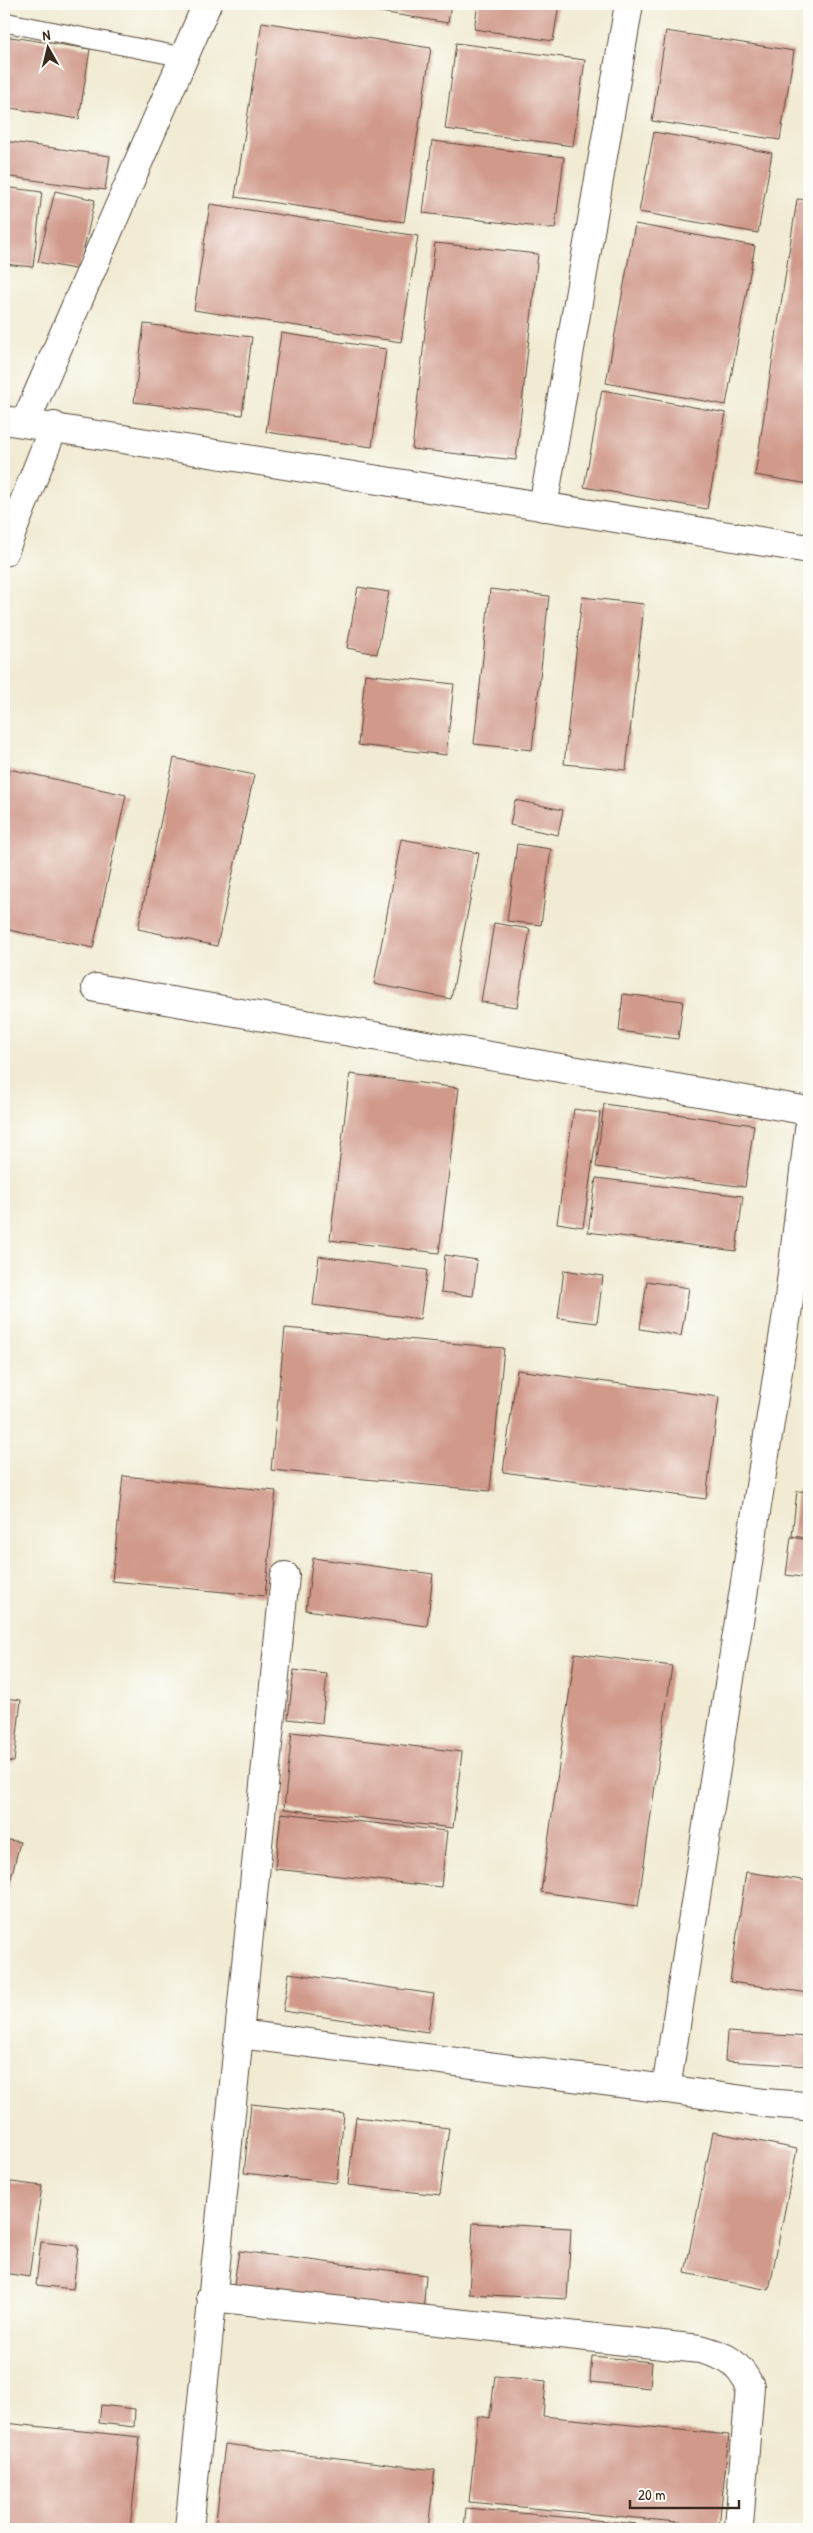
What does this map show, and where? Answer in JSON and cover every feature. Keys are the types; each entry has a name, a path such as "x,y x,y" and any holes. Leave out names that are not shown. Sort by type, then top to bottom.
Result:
{"street":[{"path":"207,4 14,421 809,549"},
{"path":"543,507 629,4"},
{"path":"4,552 54,426"},
{"path":"96,988 809,1111"},
{"path":"666,2089 788,1307 809,1129"},
{"path":"189,2529 285,1576"},
{"path":"239,2034 666,2089 765,2104 804,2106 809,2104"},
{"path":"211,2296 700,2348 724,2356 741,2368 750,2386 739,2526"}],"lane":[{"path":"4,22 183,58"}],"building":[{"path":"332,4 451,4 448,23"},
{"path":"478,4 559,4 553,41 474,29"},
{"path":"262,22 431,48 404,222 235,197"},
{"path":"666,31 794,51 780,140 652,121"},
{"path":"4,36 90,49 79,119 4,107"},
{"path":"456,43 585,60 573,146 445,129"},
{"path":"654,132 772,153 758,233 639,212"},
{"path":"4,141 110,156 105,190 4,176"},
{"path":"432,141 564,157 555,229 423,213"},
{"path":"4,187 42,192 33,267 4,264"},
{"path":"55,191 95,200 79,270 38,262"},
{"path":"797,199 809,200 809,484 755,475"},
{"path":"210,204 418,236 401,342 194,310"},
{"path":"635,224 755,246 726,405 606,383"},
{"path":"435,243 538,254 516,460 412,449"},
{"path":"144,324 252,337 242,415 134,402"},
{"path":"281,333 386,349 372,447 266,432"},
{"path":"602,390 726,413 707,509 584,487"},
{"path":"358,587 389,592 377,654 347,648"},
{"path":"490,589 549,596 532,750 474,744"},
{"path":"582,597 644,604 626,770 564,764"},
{"path":"365,674 454,684 446,755 358,745"},
{"path":"174,758 254,775 217,946 138,929"},
{"path":"9,769 126,795 93,948 4,929 4,793"},
{"path":"515,800 563,810 558,835 510,825"},
{"path":"401,839 479,853 451,999 374,984"},
{"path":"517,844 551,849 541,925 507,921"},
{"path":"494,923 530,929 517,1007 481,1002"},
{"path":"623,994 683,1001 678,1039 619,1031"},
{"path":"350,1074 459,1088 439,1253 330,1240"},
{"path":"604,1104 754,1125 745,1187 596,1167"},
{"path":"574,1109 600,1113 583,1227 557,1223"},
{"path":"596,1178 743,1196 736,1251 588,1232"},
{"path":"445,1255 477,1260 473,1296 441,1292"},
{"path":"319,1256 427,1270 420,1319 313,1305"},
{"path":"564,1270 603,1276 597,1323 558,1318"},
{"path":"647,1281 689,1288 681,1336 640,1329"},
{"path":"285,1328 504,1348 490,1491 271,1470"},
{"path":"517,1370 719,1397 706,1499 503,1472"},
{"path":"123,1476 276,1491 265,1596 112,1581"},
{"path":"797,1491 809,1492 809,1538 792,1536"},
{"path":"791,1537 809,1540 809,1578 786,1575"},
{"path":"313,1558 433,1574 427,1626 306,1610"},
{"path":"575,1653 672,1666 638,1906 541,1892"},
{"path":"294,1670 327,1674 322,1723 288,1719"},
{"path":"4,1698 21,1700 14,1762 4,1761"},
{"path":"292,1732 462,1752 453,1828 284,1809"},
{"path":"281,1813 447,1831 441,1887 275,1869"},
{"path":"4,1839 20,1842 4,1906"},
{"path":"746,1872 809,1881 809,1993 730,1982"},
{"path":"289,1973 434,1994 428,2032 283,2011"},
{"path":"727,2032 809,2037 809,2066 725,2061"},
{"path":"251,2104 344,2114 337,2183 244,2173"},
{"path":"356,2117 449,2128 440,2195 348,2185"},
{"path":"713,2132 797,2149 769,2290 685,2273"},
{"path":"4,2181 42,2186 29,2277 4,2273"},
{"path":"473,2223 571,2228 567,2299 469,2294"},
{"path":"41,2242 78,2246 73,2289 36,2285"},
{"path":"239,2251 426,2275 423,2315 233,2290"},
{"path":"592,2356 652,2362 650,2388 590,2382"},
{"path":"495,2376 546,2381 543,2416 729,2435 719,2526 469,2502 478,2416 490,2418"},
{"path":"101,2405 135,2409 134,2427 99,2423"},
{"path":"4,2423 140,2437 130,2529 4,2529"},
{"path":"225,2444 435,2470 428,2529 215,2529"},
{"path":"466,2508 681,2528 681,2529 464,2529"}]}
